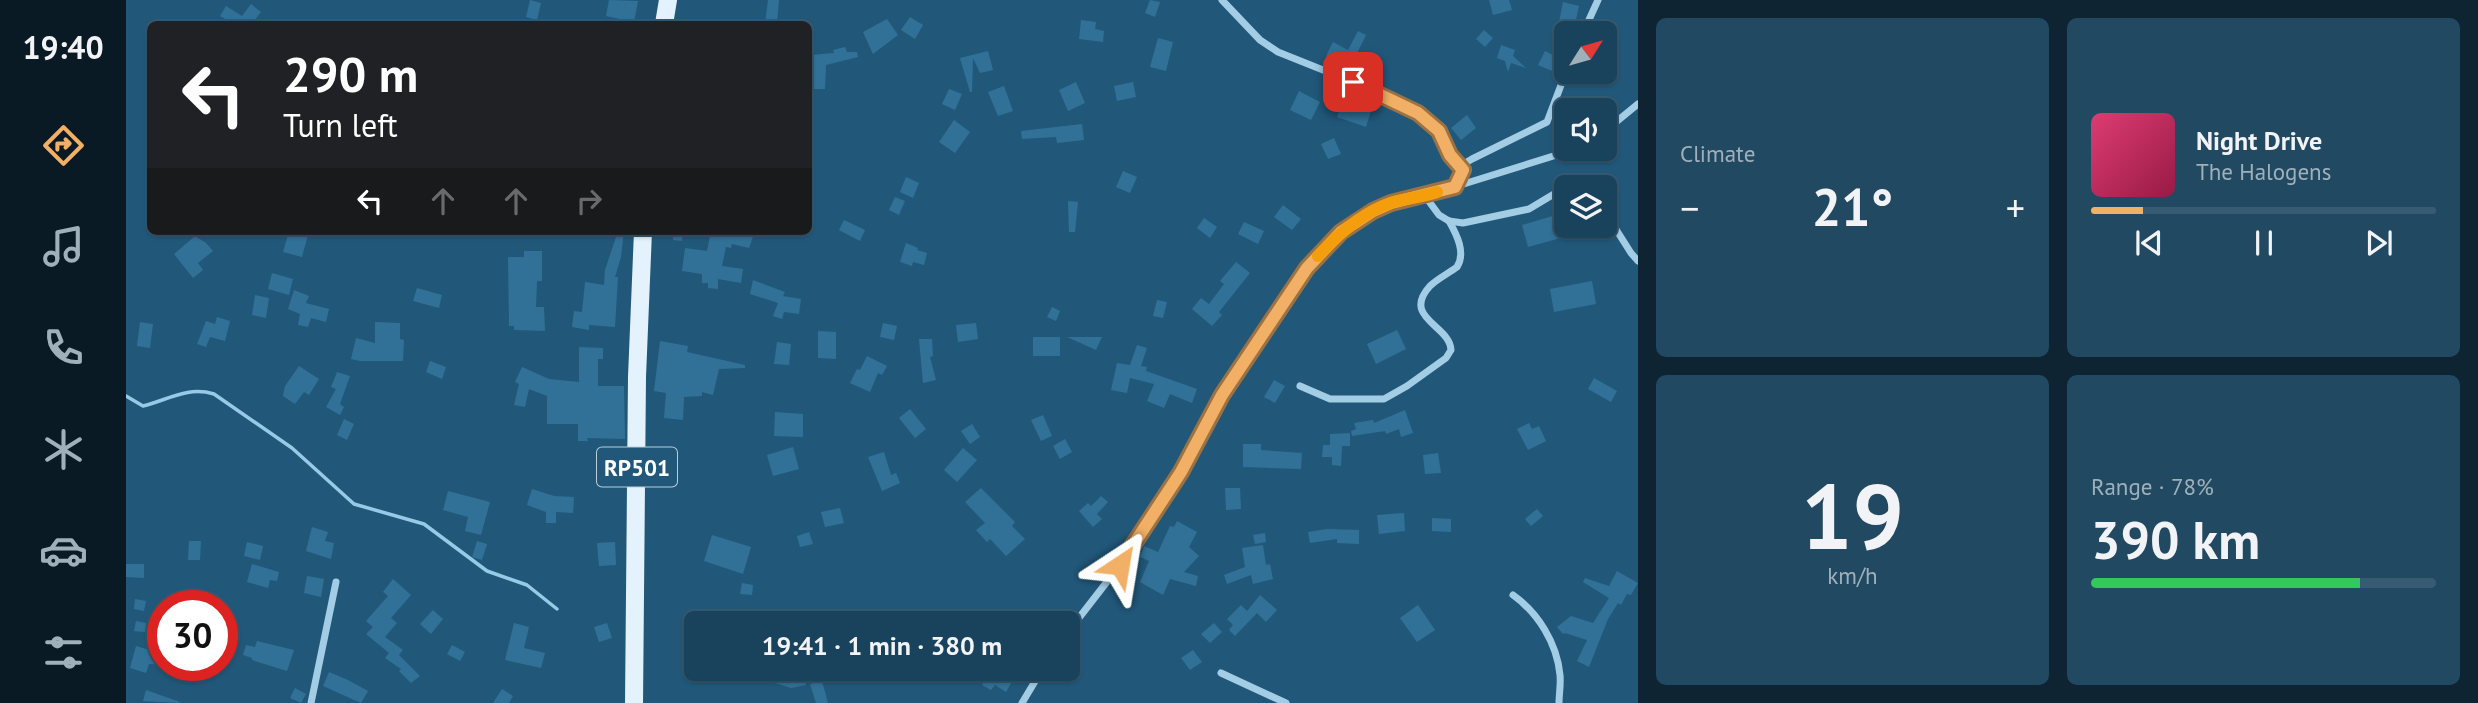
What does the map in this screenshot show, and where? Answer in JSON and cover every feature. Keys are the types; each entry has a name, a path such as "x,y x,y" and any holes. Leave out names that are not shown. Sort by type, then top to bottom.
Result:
{"main road":[{"path":"664,21 668,0"},
{"name":"RP501","path":"634,703 637,377 643,235"}],"street":[{"path":"1222,0 1260,40 1278,52 1353,82 1418,113 1439,131 1450,155 1463,170"},
{"path":"1588,21 1598,0"},
{"path":"1455,187 1467,162 1480,153 1547,122 1561,84"},
{"path":"1617,121 1638,104"},
{"path":"1080,617 1120,565 1181,472 1222,395 1307,268 1341,232 1356,220 1391,203 1425,196 1554,156"},
{"path":"1425,196 1439,215 1450,221 1463,223 1530,209 1554,194"},
{"path":"1300,386 1331,399 1384,399 1446,358 1451,350 1449,341 1424,317 1421,307 1428,288 1460,262 1459,244 1450,221"},
{"path":"1617,231 1638,261"},
{"path":"311,703 336,582"},
{"path":"1513,595 1529,606 1548,638 1558,666 1559,703"},
{"path":"1221,673 1286,703"},
{"path":"1022,703 1035,681"}],"building":[{"path":"530,0 541,3 537,20 526,17"},
{"path":"609,0 638,1 634,21 606,16"},
{"path":"768,0 779,0 777,21 765,21"},
{"path":"1150,0 1160,2 1155,17 1145,13"},
{"path":"1489,0 1509,0 1512,10 1493,15"},
{"path":"1563,2 1579,6 1576,21 1559,21"},
{"path":"251,4 261,12 254,21 229,21 220,16 226,6 242,16"},
{"path":"910,17 923,25 915,39 901,30"},
{"path":"887,19 898,35 873,54 863,32"},
{"path":"1081,20 1096,22 1095,29 1104,31 1103,42 1079,39"},
{"path":"1484,30 1493,38 1485,47 1476,39"},
{"path":"1358,31 1366,35 1349,69 1326,56 1333,42 1348,50"},
{"path":"1158,38 1173,42 1166,71 1150,67"},
{"path":"1501,45 1515,50 1513,56 1526,68 1511,63 1508,72 1505,61 1497,58"},
{"path":"845,47 847,52 857,52 858,57 826,65 825,89 812,89 812,55 834,53 833,50"},
{"path":"988,51 993,70 980,73 973,58 970,92 960,58"},
{"path":"1545,51 1554,56 1554,72 1538,65"},
{"path":"1076,82 1085,103 1068,111 1059,90"},
{"path":"1133,82 1136,97 1117,101 1114,86"},
{"path":"1004,86 1013,111 998,116 988,92"},
{"path":"949,89 962,94 955,110 942,104"},
{"path":"1299,91 1320,102 1311,120 1290,110"},
{"path":"1344,96 1373,104 1366,127 1337,117"},
{"path":"1467,115 1476,128 1461,140 1451,128"},
{"path":"954,120 970,132 955,153 939,142"},
{"path":"1082,124 1084,140 1057,143 1056,137 1022,139 1021,131"},
{"path":"1334,138 1341,154 1328,159 1321,144"},
{"path":"1123,171 1137,177 1130,193 1116,187"},
{"path":"906,177 919,183 913,198 900,192"},
{"path":"895,197 905,201 899,215 889,210"},
{"path":"1068,201 1078,202 1075,232 1069,232"},
{"path":"1283,205 1301,219 1292,230 1274,217"},
{"path":"1554,216 1554,238 1560,238 1528,247 1522,225"},
{"path":"1204,218 1217,227 1210,238 1197,228"},
{"path":"844,220 865,230 860,241 839,230"},
{"path":"1244,222 1264,231 1258,244 1238,234"},
{"path":"288,235 308,235 302,257 283,252"},
{"path":"617,235 624,235 615,277 618,277 615,327 589,325 589,330 572,327 574,311 582,312 585,282 604,285 605,270"},
{"path":"673,235 683,235 682,241 673,240"},
{"path":"710,235 754,235 749,248 732,244 731,248 726,247 722,266 743,269 741,283 718,279 718,289 708,288 708,283 702,283 702,274 682,271 685,248 707,251"},
{"path":"195,236 213,251 198,263 203,270 193,278 174,254"},
{"path":"906,243 927,253 924,265 913,262 912,266 900,262"},
{"path":"524,251 542,251 542,281 537,281 536,307 544,307 545,331 514,330 514,326 509,326 508,257 524,257"},
{"path":"1236,262 1250,273 1219,312 1222,315 1212,326 1192,309 1201,298 1209,304 1224,284 1220,281"},
{"path":"272,273 293,279 289,295 268,289"},
{"path":"753,280 785,292 783,296 801,299 799,314 784,312 782,319 773,316 778,303 750,294"},
{"path":"1592,281 1596,304 1554,312 1550,289"},
{"path":"417,288 442,295 439,308 413,301"},
{"path":"294,290 309,296 306,303 329,309 326,322 311,318 308,327 298,325 300,314 288,309"},
{"path":"255,295 269,298 266,318 252,315"},
{"path":"1157,300 1167,302 1163,318 1153,316"},
{"path":"1052,307 1060,311 1056,321 1047,317"},
{"path":"217,317 230,321 225,341 210,337 206,347 197,344 206,321 215,324"},
{"path":"140,322 153,324 150,348 137,346"},
{"path":"375,322 400,323 400,339 404,340 403,361 351,359 356,338 375,343"},
{"path":"883,323 897,326 894,340 880,337"},
{"path":"976,323 978,339 958,342 956,325"},
{"path":"1397,330 1406,349 1376,364 1367,344"},
{"path":"818,331 836,332 836,359 818,358"},
{"path":"1033,337 1060,337 1060,356 1033,356"},
{"path":"1067,337 1102,337 1096,350"},
{"path":"919,339 932,339 933,356 930,357 936,380 923,383"},
{"path":"660,341 688,346 687,352 745,365 745,368 719,369 713,395 702,392 702,396 684,397 683,420 664,418 666,393 654,391"},
{"path":"777,342 791,344 789,365 774,364"},
{"path":"1137,345 1147,348 1141,366 1147,367 1146,371 1197,389 1192,403 1170,394 1164,408 1147,401 1154,384 1130,378 1127,393 1111,390 1117,363 1130,365"},
{"path":"579,347 603,348 603,359 598,359 598,386 624,386 625,439 587,438 588,441 578,441 578,424 547,424 547,396 529,389 525,407 514,405 519,384 515,382 522,367 549,379 579,382"},
{"path":"867,356 887,366 882,375 878,373 870,392 850,383"},
{"path":"430,361 446,367 442,379 426,372"},
{"path":"299,366 319,379 309,395 304,392 295,404 283,396 285,386"},
{"path":"337,372 350,376 340,404 344,407 340,415 326,407 336,389 331,387"},
{"path":"1594,378 1617,391 1611,402 1588,389"},
{"path":"1274,380 1285,386 1275,403 1264,397"},
{"path":"910,409 926,429 915,438 899,418"},
{"path":"1405,410 1413,433 1401,437 1399,429 1386,434 1385,431 1352,436 1351,431 1356,429 1354,423 1373,420 1374,423"},
{"path":"775,412 803,414 803,437 774,436"},
{"path":"1043,415 1052,436 1041,441 1031,420"},
{"path":"344,419 354,424 347,440 337,435"},
{"path":"1529,423 1532,429 1539,426 1546,441 1528,450 1517,429"},
{"path":"972,424 980,437 970,444 961,431"},
{"path":"1350,433 1350,446 1342,446 1341,466 1332,465 1332,457 1322,457 1323,445 1330,445 1330,434"},
{"path":"1065,439 1072,452 1060,459 1053,446"},
{"path":"1243,444 1261,444 1261,450 1302,453 1301,469 1243,467"},
{"path":"793,447 799,469 773,476 767,455"},
{"path":"963,448 977,460 957,482 944,470"},
{"path":"884,452 891,475 896,473 900,483 882,491 868,457"},
{"path":"1438,453 1441,473 1425,474 1423,455"},
{"path":"597,459 610,460 609,477 597,477"},
{"path":"981,488 1015,522 1012,526 1025,539 1006,556 990,539 987,542 976,530 985,523 965,502"},
{"path":"1225,488 1240,488 1241,509 1226,510"},
{"path":"532,489 554,496 574,497 573,513 556,512 556,523 546,523 546,512 527,505"},
{"path":"448,491 490,502 481,535 465,531 468,517 443,510"},
{"path":"1101,496 1108,502 1097,514 1102,519 1093,527 1079,511 1088,503 1091,506"},
{"path":"840,508 844,523 825,527 821,512"},
{"path":"1537,509 1543,516 1531,526 1525,519"},
{"path":"1404,513 1405,531 1379,534 1377,515"},
{"path":"1432,518 1451,519 1451,532 1432,531"},
{"path":"1177,521 1197,532 1189,547 1199,556 1184,572 1198,576 1196,586 1170,579 1163,595 1140,582 1149,561 1140,557 1144,546 1158,552 1170,526 1174,527"},
{"path":"312,527 328,532 325,541 334,543 331,559 306,551"},
{"path":"1327,529 1359,530 1359,544 1337,543 1337,539 1310,543 1308,532"},
{"path":"809,532 813,544 800,547 797,536"},
{"path":"1265,533 1266,542 1255,544 1253,535"},
{"path":"712,535 751,547 743,574 704,561"},
{"path":"189,541 201,541 200,560 188,560"},
{"path":"477,541 487,544 482,560 472,557"},
{"path":"247,542 263,546 260,560 244,556"},
{"path":"615,542 616,565 599,566 597,543"},
{"path":"1263,545 1266,565 1270,564 1273,579 1253,584 1251,575 1227,584 1224,575 1245,567 1242,548"},
{"path":"126,564 144,564 144,578 126,577"},
{"path":"252,564 279,572 277,581 270,580 268,588 247,582"},
{"path":"1617,571 1638,583 1621,605 1618,603 1608,619 1589,667 1577,661 1587,640 1563,634 1557,627 1571,616 1593,623 1609,598 1583,582 1585,578 1609,586"},
{"path":"307,576 324,579 321,597 304,593"},
{"path":"393,579 411,595 391,618 397,623 385,637 403,650 399,655 420,676 411,683 399,671 401,669 385,658 389,653 366,634 373,627 366,621 388,596 383,592"},
{"path":"742,583 753,585 752,595 740,594"},
{"path":"1260,595 1277,610 1266,622 1257,613 1235,636 1229,630 1233,625 1227,619 1241,605 1247,611"},
{"path":"135,599 146,601 144,611 134,609"},
{"path":"1418,605 1435,630 1417,642 1400,618"},
{"path":"433,610 443,619 431,634 420,624"},
{"path":"136,621 146,623 145,632 134,631"},
{"path":"514,623 529,627 524,648 545,653 541,668 505,660"},
{"path":"607,623 612,638 599,642 594,627"},
{"path":"1214,623 1222,632 1210,643 1201,634"},
{"path":"257,641 294,650 287,671 243,655 246,645 255,647"},
{"path":"452,645 465,652 460,661 447,654"},
{"path":"136,646 147,649 146,673 130,668"},
{"path":"1193,650 1202,662 1190,670 1181,658"},
{"path":"329,672 368,691 361,703 323,686"},
{"path":"769,681 806,681 806,685 791,688"},
{"path":"822,681 828,703 816,703 810,684"},
{"path":"984,681 1012,681 1006,692 995,685 991,690 982,685"},
{"path":"295,688 306,694 301,703 290,698"},
{"path":"502,689 513,696 509,703 493,703"},
{"path":"146,690 180,702 180,703 143,701"}],"waterway":[{"path":"126,396 143,406 186,393 214,394 292,448 354,504 424,524 487,571 527,585 557,609"}],"slow traffic":[{"path":"1318,256 1356,220 1391,203 1437,192"}],"route":[{"path":"1120,565 1181,472 1222,395 1307,268 1356,220 1391,203 1455,187 1463,170 1450,155 1439,131 1418,113 1353,82"}]}
